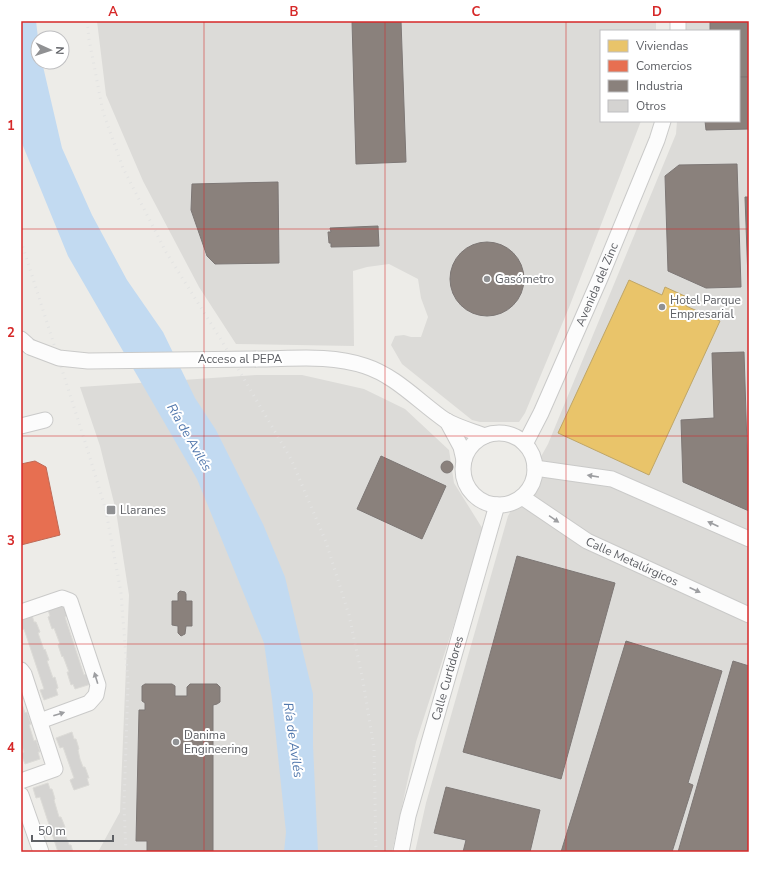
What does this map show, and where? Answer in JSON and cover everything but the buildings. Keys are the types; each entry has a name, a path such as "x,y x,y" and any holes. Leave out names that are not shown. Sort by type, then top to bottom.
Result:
{"street":[{"name":"Avenida del Zinc","path":"525,444 541,413 600,276 655,146 662,122"},
{"name":"Acceso al PEPA","path":"25,343 59,358 88,361 256,359 342,360 366,366 388,376 447,421"},
{"path":"21,426 45,420"},
{"path":"447,421 485,436"},
{"path":"447,421 461,447 464,460 463,471 465,481 470,491 478,498 497,506 515,502 529,489 534,479 534,460 525,444 506,434 485,436 476,442 469,450 464,460"},
{"path":"535,468 612,479 749,539"},
{"name":"Calle Metalúrgicos","path":"522,497 587,541 749,615"},
{"name":"Calle Curtidores","path":"401,852 408,816 497,506"},
{"path":"21,612 62,598 70,600 98,685 96,695 89,703 79,708 40,721"},
{"path":"21,670 24,674 55,769 21,781"},
{"path":"21,795 41,852"}],"shaded area":[{"path":"97,21 656,21 656,30 600,30 600,122 641,122 570,305 525,413 519,422 480,422 472,420 402,364 391,345 395,336 404,335 421,337 428,317 421,298 418,279 389,264 367,267 353,271 354,346 236,344 199,287 143,181 106,95"},
{"path":"679,21 749,21 749,852 415,852 426,803 508,516 548,444 676,134 677,122 740,122 740,30 679,30"},
{"path":"256,375 302,375 364,389 405,409 449,450 454,483 484,531 416,742 392,852 98,852 120,812 129,595 116,511 100,446 80,387"}],"water":[{"name":"Ría de Avilés","path":"21,21 36,21 37,30 30,30 30,70 44,70 62,148 92,215 127,280 163,332 195,398 216,430 263,524 285,577 313,694 313,746 318,852 284,852 286,832 272,699 264,643 197,479 68,256 21,141"}],"railway":[{"path":"87,21 103,112 123,168 166,252 220,338 291,459 326,542 349,615 363,681 374,748 376,852"},
{"path":"21,241 106,511 121,593 128,683 124,806 126,852"}],"place":[{"name":"Gasómetro","path":"487,279"},
{"name":"Hotel Parque Empresarial","path":"662,307"},
{"name":"Llaranes","path":"111,510"},
{"name":"Danima Engineering","path":"176,742"}]}
